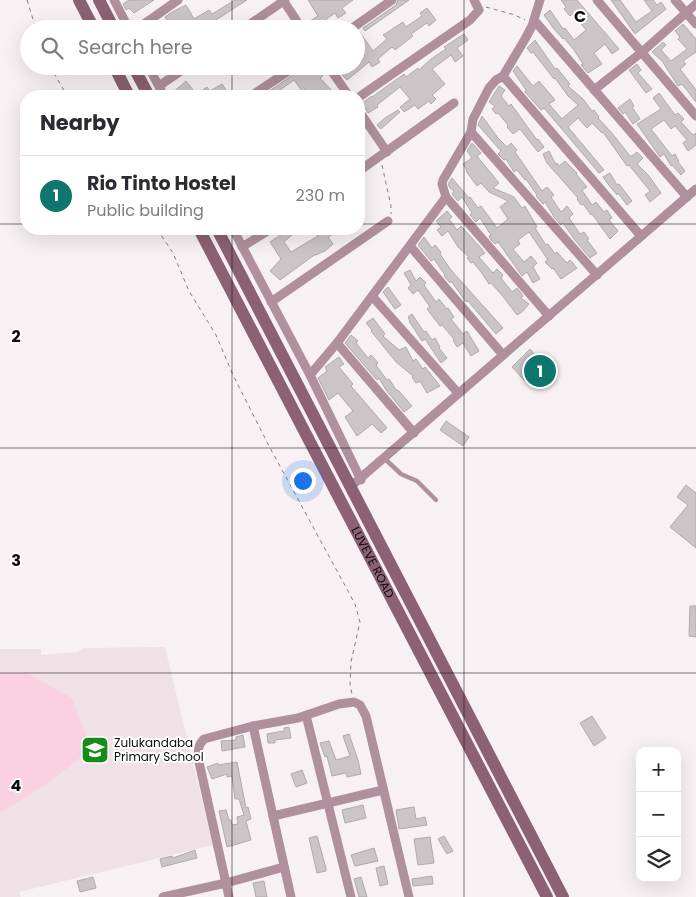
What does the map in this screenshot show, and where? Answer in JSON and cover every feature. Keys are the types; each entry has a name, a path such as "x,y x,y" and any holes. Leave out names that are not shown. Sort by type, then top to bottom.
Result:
{"street":[{"path":"79,0 89,20"},
{"path":"99,0 109,20"},
{"path":"114,0 124,20"},
{"path":"150,20 178,0"},
{"path":"256,20 284,0 296,20"},
{"path":"364,20 392,0"},
{"path":"540,0 533,23 503,76 496,80 489,88 473,119 471,132 442,180 442,184 446,197 549,316"},
{"path":"597,0 696,116"},
{"path":"675,0 696,24"},
{"path":"365,93 470,20 478,10 476,3"},
{"path":"594,90 642,52 696,4"},
{"path":"533,23 594,90 686,197"},
{"path":"118,75 126,90"},
{"path":"138,75 146,90"},
{"path":"153,75 161,90"},
{"path":"159,86 175,75"},
{"path":"260,90 282,75"},
{"path":"334,75 345,90"},
{"path":"503,76 641,236"},
{"path":"365,166 454,103"},
{"path":"365,122 383,154"},
{"path":"471,132 596,275"},
{"path":"350,488 696,189"},
{"path":"310,375 337,343 446,197"},
{"path":"271,302 388,220"},
{"name":"LUVEVE ROAD","path":"202,235 547,897"},
{"name":"LUVEVE ROAD","path":"220,235 563,897"},
{"path":"236,235 310,375 361,480"},
{"path":"242,247 261,235"},
{"path":"410,246 503,355"},
{"path":"372,296 458,393"},
{"path":"337,343 414,433"},
{"path":"229,897 197,750 200,742 204,739 253,726 306,715 338,704 354,702 360,705 366,716 409,897"},
{"path":"306,715 351,897"},
{"path":"253,726 291,897"},
{"path":"273,816 383,790"},
{"path":"163,897 284,868"}],"lane":[{"path":"385,459 401,474 417,481 436,500"}],"path":[{"path":"27,0 33,20"},
{"path":"476,3 515,15 533,23"},
{"path":"55,75 64,90"},
{"path":"383,154 391,206 388,220"},
{"path":"160,235 173,253 189,291 216,335 261,432 355,604 360,622 351,662 350,685 354,702"}],"shaded area":[{"name":"Zulukandaba Primary School","path":"165,647 213,845 19,892 21,897 0,897 0,649 41,649 41,655 77,652 84,648"},
{"path":"0,673 27,673 72,698 91,749 51,781 0,813"}],"building":[{"path":"129,0 154,0 134,13 129,8 126,10 123,4"},
{"path":"235,0 247,0 216,20 167,20 165,17 186,5 194,19 209,10 212,14"},
{"path":"308,0 353,0 342,8 346,13 338,18 335,13 325,20 312,20 318,16"},
{"path":"398,0 409,0 365,31 365,27 396,5"},
{"path":"561,0 577,0 619,49 612,54 605,44 594,53 602,64 588,73 581,65 583,64 574,50 554,29 544,15 550,10 563,29 565,28 574,40 586,30 573,13 570,16 564,9 566,7"},
{"path":"611,0 620,0 636,22 652,11 644,0 653,0 657,5 661,2 666,9 635,34"},
{"path":"427,8 436,20 429,26 427,23 411,34 413,36 395,50 392,47 378,59 380,62 372,67 369,62 365,65 365,40 373,51 387,39 383,35 403,22 406,27 422,16 420,13"},
{"path":"683,24 696,39 696,52 683,61 686,64 680,69 696,90 696,102 682,84 678,86 662,61 652,52 663,42 666,45 661,50 671,61 687,49 678,39 680,37 675,31"},
{"path":"464,34 468,40 457,48 463,56 455,62 451,55 432,69 445,84 432,95 436,99 431,104 429,101 418,109 415,105 404,112 400,107 410,99 400,87 377,105 378,107 368,113 365,108 365,101 404,74 406,77 418,68 419,70 446,49 444,47"},
{"path":"535,40 555,69 557,68 570,84 568,86 583,99 592,111 594,110 598,118 630,156 637,152 643,158 637,164 649,176 661,193 650,202 645,195 650,191 629,165 627,166 603,132 592,123 587,128 578,118 568,127 604,170 599,173 544,108 541,110 525,92 526,90 513,71 517,66 533,86 539,81 555,100 549,104 562,119 578,105 568,96 533,52 531,53 527,48"},
{"path":"637,64 641,70 638,73 652,89 646,93 629,70"},
{"path":"293,75 322,75 320,78 331,90 301,90 294,80 280,90 271,90"},
{"path":"342,75 353,75 347,80"},
{"path":"186,81 193,90 176,90"},
{"path":"222,84 226,90 212,90"},
{"path":"499,86 505,90 501,96 509,106 511,104 544,147 538,152 520,129 513,134 498,113 496,114 492,109 495,106 489,102"},
{"path":"659,93 675,115 678,113 684,119 681,122 693,135 696,133 696,145 688,151 683,143 687,140 675,126 671,129 664,120 651,129 672,156 675,154 685,171 681,175 671,166 664,154 660,157 637,124 661,109 653,98"},
{"path":"630,99 634,106 632,107 640,119 633,124 625,112 623,114 618,108"},
{"path":"398,110 400,112 381,129 377,125 385,118"},
{"path":"482,116 507,147 511,143 517,150 515,152 542,191 547,187 554,195 551,197 561,212 567,206 573,214 569,218 580,234 584,232 589,239 587,240 597,253 590,258 563,223 561,225 554,217 545,202 543,204 536,196 526,179 517,170 514,172 506,159 504,160 498,154 501,151 478,125"},
{"path":"472,143 481,153 477,156 499,183 493,188 514,197 522,208 525,206 537,227 535,228 546,245 548,244 555,254 557,252 567,263 570,260 577,268 561,279 553,268 545,262 548,260 529,232 518,240 520,244 513,249 524,262 531,256 537,263 533,267 540,279 533,283 527,272 522,276 498,242 495,244 491,240 489,236 491,235 480,218 476,222 470,215 472,213 462,197 458,201 452,194 454,191 448,184 452,178 478,208 481,206 497,228 508,219 500,207 508,201 489,192 481,183 477,186 466,171 463,164 472,158 467,151"},
{"path":"549,151 556,165 557,163 559,166 565,161 577,173 587,187 582,190 592,205 596,202 604,212 607,210 612,218 609,220 618,231 610,239 592,214 583,204 581,205 578,198 547,163 543,154"},
{"path":"610,173 617,185 619,184 632,201 627,205 603,177"},
{"path":"447,211 452,217 449,219 457,230 461,226 485,253 479,257 493,273 497,269 503,275 501,278 512,292 517,288 521,293 523,296 521,298 529,304 522,312 517,315 501,294 491,283 489,284 473,262 471,263 467,258 469,257 458,247 448,231 442,236 437,230 441,227 436,221"},
{"path":"280,235 292,235 284,242 291,252 318,236 332,235 328,237 333,244 280,280 270,271 281,259 270,242"},
{"path":"424,237 432,248 435,245 451,270 503,328 496,334 468,301 466,302 451,281 450,283 444,276 434,259 431,261 418,245"},
{"path":"410,270 416,281 420,277 426,283 424,285 436,302 439,299 448,308 454,317 451,319 463,334 467,331 479,351 471,356 463,343 457,347 454,339 442,325 440,326 427,309 430,307 418,290 413,294 408,288 411,285 404,273"},
{"path":"388,287 401,305 395,309 383,292"},
{"path":"412,314 424,332 426,331 432,340 435,338 439,348 447,358 441,363 425,339 422,341 409,321 408,317"},
{"path":"373,318 385,334 383,336 399,350 406,347 413,361 416,359 423,369 425,367 440,386 427,393 420,381 416,383 413,376 396,362 371,331 366,323"},
{"path":"351,335 358,341 356,343 368,358 371,355 378,363 376,365 387,380 389,379 397,391 412,406 404,412 379,378 377,380 345,343"},
{"path":"530,349 543,365 525,381 512,367"},
{"path":"339,357 344,364 339,367 353,384 351,386 387,428 381,433 372,424 357,436 345,417 353,411 338,393 329,400 318,378 327,371 325,367"},
{"path":"446,421 469,437 463,446 440,430"},
{"path":"686,485 696,493 696,548 670,527 688,505 677,497"},
{"path":"690,606 696,606 696,637 689,636"},
{"path":"592,716 606,738 594,746 580,723"},
{"path":"289,727 291,738 268,743 267,734 284,731 284,728"},
{"path":"349,734 361,774 347,777 346,773 332,776 327,756 325,757 320,743 329,741 336,760 350,756 343,736"},
{"path":"243,735 245,747 222,751 221,741 236,740 236,737"},
{"path":"237,762 246,808 248,807 251,819 246,821 251,840 227,847 219,811 226,810 232,825 238,824 237,817 244,815 239,799 235,799 232,776 227,777 227,774 212,779 207,767 218,763 218,765"},
{"path":"302,770 307,783 296,787 291,774"},
{"path":"363,805 366,818 345,823 342,810"},
{"path":"414,807 416,819 425,817 427,825 399,829 396,810"},
{"path":"317,836 326,871 317,873 309,838"},
{"path":"444,836 453,851 447,854 438,839"},
{"path":"430,837 434,863 418,865 414,839"},
{"path":"374,848 378,861 355,866 351,855"},
{"path":"195,850 197,858 162,867 160,859 172,856 173,858"},
{"path":"384,866 388,884 380,886 376,868"},
{"path":"432,876 433,884 413,886 412,879"},
{"path":"93,877 96,888 80,892 77,881"},
{"path":"361,877 367,897 359,897 354,879"},
{"path":"264,881 267,897 256,897 253,883"}],"place":[{"name":"Rio Tinto Hostel","path":"540,371"},
{"name":"Zulukandaba Primary School","path":"95,750"}]}
